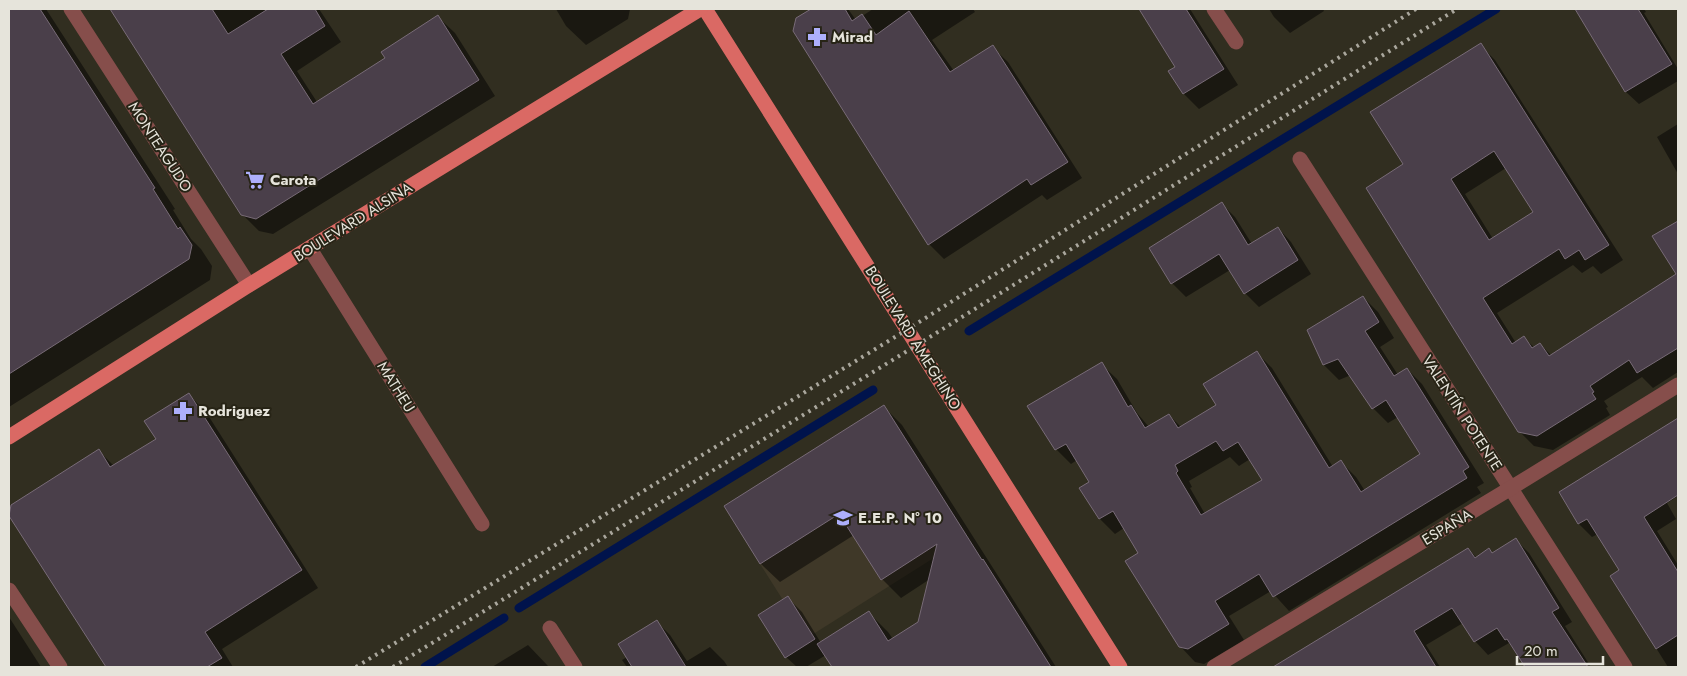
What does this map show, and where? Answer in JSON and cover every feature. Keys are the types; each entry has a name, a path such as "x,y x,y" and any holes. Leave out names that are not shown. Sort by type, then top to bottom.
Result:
{"main road":[{"name":"BOULEVARD ALSINA","path":"9,437 249,286 700,9"},
{"name":"BOULEVARD AMEGHINO","path":"705,9 1120,667"}],"street":[{"name":"MONTEAGUDO","path":"71,9 249,286"},
{"path":"1214,9 1236,42"},
{"name":"VALENTÍN POTENTE","path":"1300,160 1625,667"},
{"name":"MATHEU","path":"310,249 482,524"},
{"name":"ESPAÑA","path":"1214,667 1678,385"},
{"path":"9,590 60,667"},
{"path":"550,628 575,667"}],"shaded area":[{"name":"E.E.P. N° 10","path":"884,405 967,537 807,638 724,507"}],"building":[{"path":"9,9 40,9 155,188 153,189 178,229 180,227 192,245 189,259 9,374"},
{"path":"110,9 212,9 228,34 268,9 315,9 325,26 281,54 313,104 385,58 381,52 438,15 479,80 256,219 241,215"},
{"path":"811,9 845,9 852,21 862,14 876,35 909,11 950,72 993,45 1068,162 1031,185 1027,179 928,245 793,31 796,18"},
{"path":"1139,9 1186,9 1224,69 1183,94 1168,71 1175,67"},
{"path":"1575,9 1638,9 1672,64 1625,92"},
{"path":"1481,43 1609,245 1585,260 1579,250 1565,259 1559,249 1483,298 1512,344 1524,336 1532,348 1540,343 1549,356 1676,274 1652,236 1678,221 1678,348 1637,373 1629,360 1590,386 1596,399 1537,436 1518,432 1366,188 1403,164 1370,112","holes":["1494,151 1533,212 1489,240 1451,179"]},
{"path":"1222,202 1248,245 1278,227 1298,260 1244,294 1219,254 1171,284 1149,248"},
{"path":"1363,296 1379,322 1365,331 1394,376 1407,368 1469,467 1463,471 1467,478 1273,597 1259,574 1215,601 1229,624 1188,649 1179,647 1125,561 1138,553 1113,511 1099,519 1079,488 1089,482 1066,444 1055,450 1027,406 1102,362 1128,407 1131,405 1145,428 1169,414 1178,428 1216,405 1203,384 1257,351 1329,468 1341,460 1361,492 1420,454 1386,400 1372,409 1338,359 1323,365 1307,330","holes":["1216,441 1223,451 1238,442 1262,480 1201,515 1176,473 1178,471 1175,465"]},
{"path":"189,393 302,570 205,632 222,658 207,667 106,667 9,516 11,505 99,449 110,467 156,439 144,421"},
{"path":"884,405 1051,667 832,667 817,644 869,611 888,641 918,622 937,544 881,580 839,514 760,564 724,506"},
{"path":"1678,418 1678,495 1644,517 1678,572 1678,635 1656,649 1610,576 1619,570 1587,519 1578,524 1559,492"},
{"path":"1516,538 1559,608 1552,612 1588,667 1525,667 1507,639 1505,640 1497,628 1474,642 1452,608 1414,631 1436,667 1273,667 1468,548 1475,558 1489,548 1492,553"},
{"path":"788,596 815,639 785,658 758,615"},
{"path":"657,620 686,667 632,667 618,644"}],"waterway":[{"path":"969,331 1496,9"},
{"path":"519,608 873,390"},
{"path":"425,667 504,618"}],"railway":[{"path":"356,667 908,329 1416,9"},
{"path":"393,667 917,345 1457,9"}],"place":[{"name":"Mirad","path":"817,37"},
{"name":"Carota","path":"255,180"},
{"name":"Rodriguez","path":"183,411"},
{"name":"E.E.P. N° 10","path":"843,518"}]}
